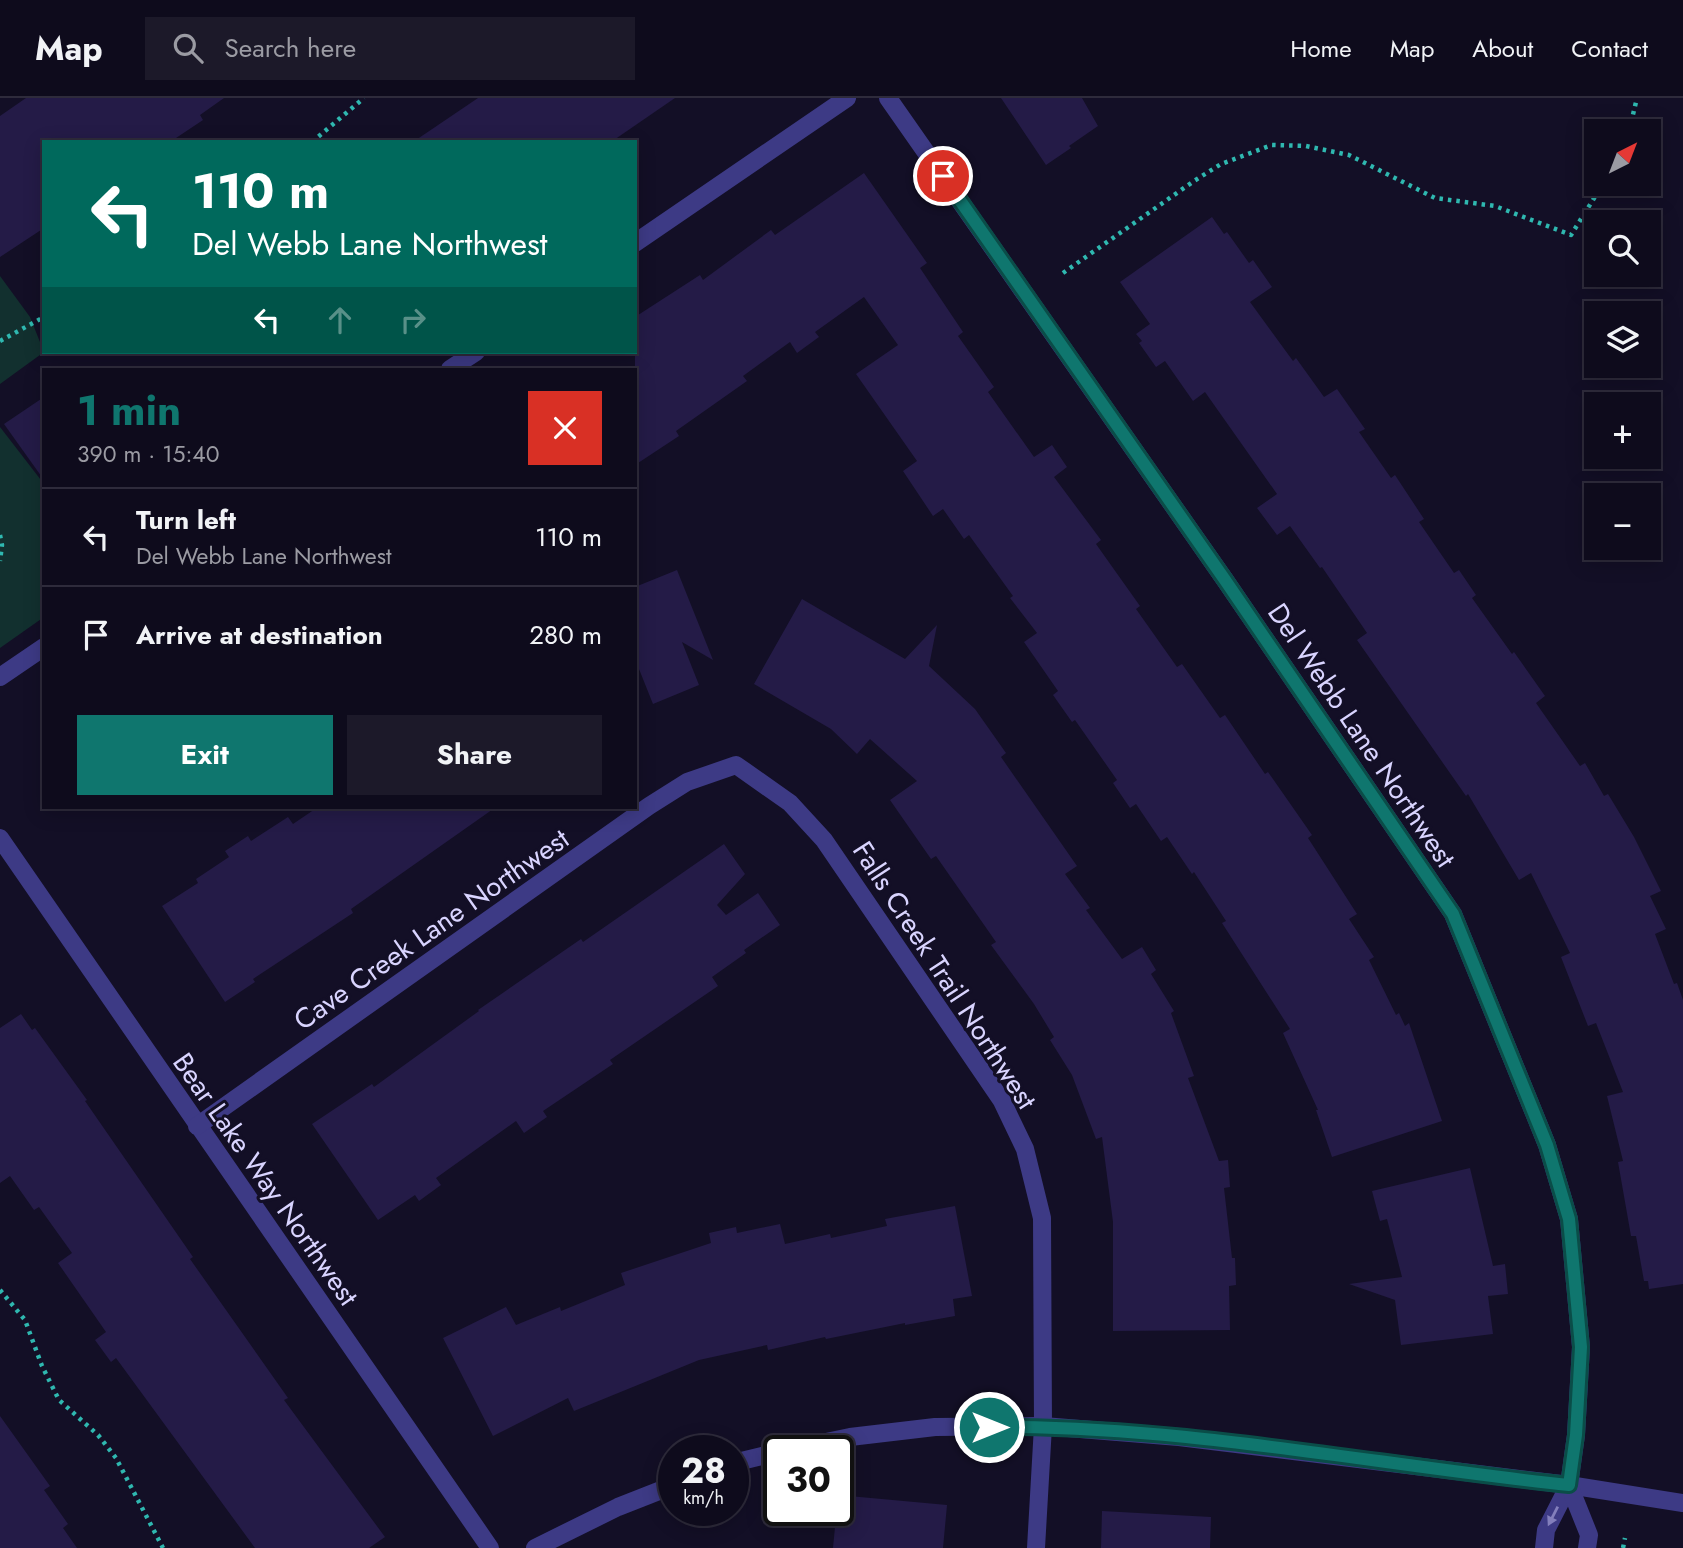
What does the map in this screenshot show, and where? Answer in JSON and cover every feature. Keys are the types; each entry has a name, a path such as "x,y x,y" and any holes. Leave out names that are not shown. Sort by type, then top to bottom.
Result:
{"street":[{"path":"637,242 847,98"},
{"name":"Del Webb Lane Northwest","path":"888,98 1225,580 1453,914 1547,1145 1569,1219 1581,1347 1576,1435 1569,1485 1546,1530 1544,1548"},
{"path":"452,368 473,354"},
{"path":"0,677 42,648"},
{"name":"Cave Creek Lane Northwest","path":"197,1126 649,806 687,782 736,765"},
{"name":"Falls Creek Trail Northwest","path":"736,765 790,803 824,840 1002,1101 1025,1149 1042,1218 1042,1426 1036,1548"},
{"name":"Bear Lake Way Northwest","path":"0,838 490,1548"},
{"path":"854,1437 935,1427 1042,1426 1179,1437 1569,1485 1683,1503"},
{"name":"Del Webb Lane Northwest","path":"1569,1485 1589,1535 1587,1548"},
{"path":"536,1548 618,1507 658,1491"}],"path":[{"path":"314,140 364,98"},
{"path":"1632,119 1637,98"},
{"path":"1063,273 1221,164 1272,145 1306,146 1349,155 1435,198 1495,206 1571,235 1595,196"},
{"path":"0,341 42,318"},
{"path":"0,535 0,561"},
{"path":"0,1290 25,1320 41,1366 59,1400 98,1435 116,1458 163,1548"},
{"path":"1623,1548 1625,1538"}],"green space":[{"path":"0,276 30,317 42,353 0,384"},
{"path":"0,427 42,481 42,618 0,648"}],"building":[{"path":"26,98 224,98 200,115 203,120 173,140 42,140 42,229 0,257 0,116"},
{"path":"478,98 675,98 614,140 416,140"},
{"path":"1001,98 1082,98 1098,126 1046,165"},
{"path":"864,173 927,263 920,268 963,332 958,336 994,387 988,392 1034,457 1052,445 1067,467 1054,477 1101,540 1096,544 1140,606 1136,609 1177,667 1182,664 1220,718 1225,715 1265,774 1268,772 1312,835 1308,838 1357,914 1349,919 1374,957 1369,960 1396,1015 1399,1013 1405,1026 1409,1023 1442,1121 1332,1157 1318,1110 1283,1033 1290,1029 1222,923 1226,921 1167,837 1161,841 1136,804 1130,808 1113,783 1117,780 1075,720 1072,722 1053,695 1058,691 1024,642 1037,633 1010,598 1013,596 969,535 964,539 943,509 933,516 903,471 917,461 856,374 898,345 864,297 815,332 819,337 797,353 790,342 743,376 747,381 676,431 679,436 637,464 637,316 700,275 703,280 771,230 775,235"},
{"path":"1212,217 1224,234 1227,232 1249,263 1253,260 1272,287 1250,302 1293,361 1296,358 1324,397 1337,389 1365,429 1359,432 1391,478 1395,475 1424,519 1419,522 1454,573 1459,570 1476,595 1472,598 1545,696 1536,703 1580,766 1585,763 1604,796 1608,794 1634,837 1661,891 1650,896 1666,929 1655,934 1683,1000 1683,1284 1649,1289 1648,1281 1644,1281 1636,1236 1631,1236 1618,1162 1623,1161 1607,1096 1623,1092 1596,1023 1588,1026 1561,957 1570,953 1531,873 1519,880 1468,794 1466,796 1357,640 1367,633 1322,567 1320,568 1290,526 1277,535 1257,508 1277,494 1205,392 1193,401 1165,361 1156,367 1139,343 1142,341 1136,334 1150,324 1120,282"},
{"path":"42,398 42,477 4,424"},
{"path":"677,570 713,660 682,642 699,685 653,704 637,664 637,586"},
{"path":"802,599 905,659 937,625 929,666 975,709 1006,753 1001,757 1077,866 1065,874 1090,908 1086,910 1122,959 1142,947 1156,970 1151,974 1174,1011 1171,1013 1194,1076 1188,1078 1219,1161 1228,1160 1230,1187 1224,1188 1232,1258 1235,1258 1236,1285 1229,1286 1230,1330 1113,1331 1113,1222 1102,1137 1096,1139 1072,1075 1050,1040 1054,1037 1034,1004 991,945 996,942 936,856 931,859 890,800 917,781 870,739 857,754 831,729 754,684"},
{"path":"315,809 493,809 351,909 353,913 253,979 255,982 225,1002 162,906 198,883 196,879 229,857 225,851 248,836 251,841 288,817 293,824"},
{"path":"724,844 745,874 717,905 726,915 758,893 780,925 712,977 718,986 610,1060 613,1064 543,1111 547,1117 524,1133 516,1121 436,1178 441,1185 419,1201 415,1195 378,1220 312,1124 372,1084 374,1087 478,1010 581,939 583,942"},
{"path":"21,1014 32,1030 35,1028 87,1100 85,1101 193,1257 190,1259 288,1398 284,1400 385,1537 369,1548 255,1548 116,1358 111,1362 95,1340 106,1332 58,1263 72,1253 39,1207 34,1210 10,1176 0,1183 0,1028"},
{"path":"1470,1168 1493,1266 1505,1264 1508,1294 1488,1296 1493,1334 1401,1345 1395,1300 1349,1284 1402,1277 1387,1219 1380,1221 1372,1191"},
{"path":"955,1206 972,1296 953,1299 955,1316 826,1339 825,1337 768,1350 767,1345 699,1360 574,1411 568,1398 493,1436 443,1338 506,1307 516,1325 560,1307 561,1311 625,1285 621,1273 711,1243 709,1233 736,1227 737,1233 780,1224 785,1244 887,1226 885,1219"},
{"path":"0,1416 50,1486 44,1490 68,1524 63,1528 77,1548 0,1548"},
{"path":"854,1496 947,1505 943,1548 833,1548 835,1526 854,1526"},
{"path":"1102,1511 1211,1517 1210,1548 1101,1548"}],"route":[{"path":"943,176 1225,580 1453,914 1547,1145 1569,1219 1581,1347 1576,1435 1569,1485 1179,1437 1042,1426 989,1427"}]}
